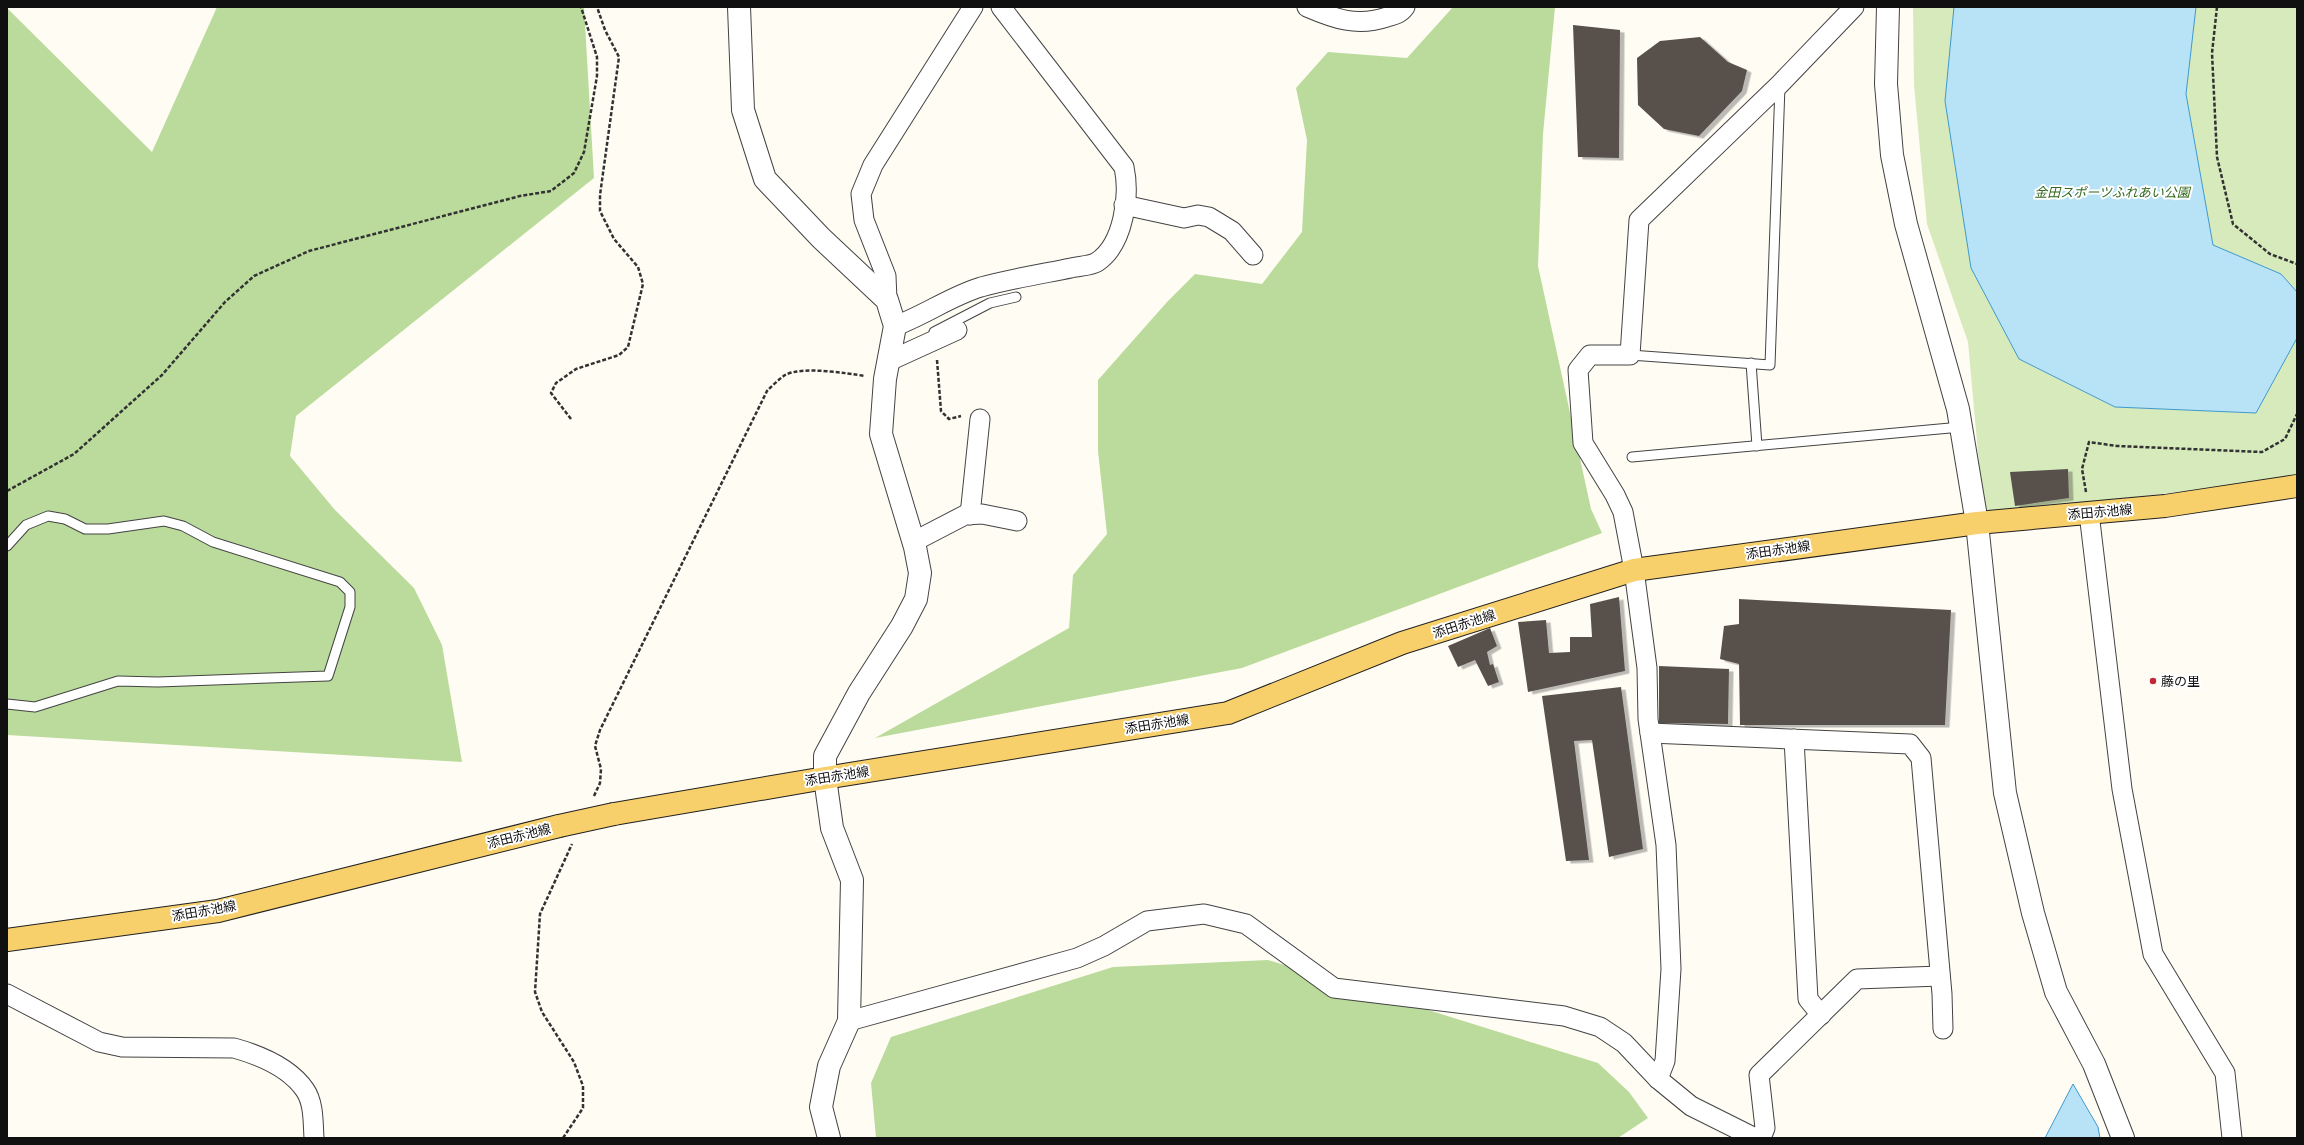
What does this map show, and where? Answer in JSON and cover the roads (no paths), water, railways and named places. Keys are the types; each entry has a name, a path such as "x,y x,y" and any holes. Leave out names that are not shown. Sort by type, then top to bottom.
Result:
{"main road":[{"name":"添田赤池線","path":"7,940 218,911 567,834 614,814 825,778 1228,713 1402,644 1634,570 1977,523 2165,506 2297,486"}],"street":[{"path":"739,7 744,110 765,179 821,238 887,300"},
{"path":"829,1138 821,1107 829,1066 849,1020 852,880 832,828 825,778 825,756 859,693 902,626 916,599 920,573 913,542 881,434 893,364 895,326 887,300 886,276 864,220 861,194 873,166 973,7"},
{"path":"895,326 916,318 948,300 981,287 1097,262 1111,248 1121,227 1127,183 1124,167 1001,7"},
{"path":"1307,7 1336,19 1370,23 1401,9"},
{"path":"1658,1079 1665,1061 1672,969 1666,845 1650,733 1647,668 1634,570 1623,512 1615,495 1583,443 1578,370 1590,355 1630,355 1639,220 1780,84 1854,7"},
{"path":"1888,7 1886,84 1892,155 1906,224 1958,409 1977,523 2005,793 2031,906 2056,992 2094,1064 2124,1138"},
{"path":"1124,205 1184,218 1198,215 1209,217 1232,231 1253,254"},
{"path":"893,364 935,340 958,330"},
{"path":"970,515 980,419"},
{"path":"2089,513 2122,789 2154,954 2225,1073 2232,1138"},
{"path":"913,542 935,528 965,515 982,514 1017,521"},
{"path":"1650,733 1910,744 1921,758 1940,976 1943,1030"},
{"path":"1794,739 1808,999 1821,1015"},
{"path":"849,1020 1077,958 1104,946 1147,921 1204,914 1246,924 1334,988 1564,1016 1600,1027 1624,1043 1658,1079 1692,1106 1755,1138"},
{"path":"1761,1138 1765,1128 1759,1075 1857,979 1940,976"},
{"path":"7,994 99,1042 122,1047 234,1048 251,1052 285,1070 306,1090 312,1108 314,1138"}],"lane":[{"path":"1630,355 1770,365 1780,84"},
{"path":"893,364 945,325 990,302 1016,297"},
{"path":"1751,363 1757,446"},
{"path":"1632,457 1961,427"},
{"path":"7,546 26,525 48,516 65,520 85,528 108,529 164,521 183,526 213,542 340,582 350,592 350,606 328,676 158,682 118,681 35,707 7,704"}],"water":[{"path":"1954,7 2196,7 2186,94 2213,245 2281,274 2297,292 2297,338 2256,413 2115,407 2019,359 1971,268 1945,101"},
{"path":"2073,1084 2098,1127 2100,1138 2045,1138"}],"place":[{"name":"藤の里","path":"2153,681"}],"park label":[{"name":"金田スポーツふれあい公園","path":"2112,192"}]}
